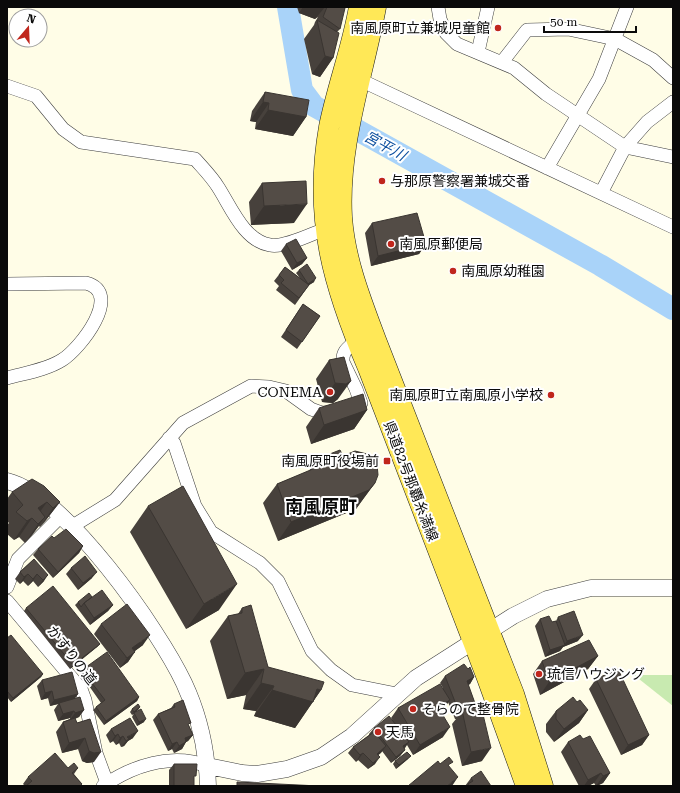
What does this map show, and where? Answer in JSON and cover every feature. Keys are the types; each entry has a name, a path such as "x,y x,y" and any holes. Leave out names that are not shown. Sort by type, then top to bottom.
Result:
{"main road":[{"name":"県道82号那覇糸満線","path":"359,7 351,76 352,112 343,166 342,218 356,287 482,637 526,786"},
{"name":"県道82号那覇糸満線","path":"376,7 351,76 336,101 329,127 324,161 322,194 325,229 331,266 341,300 356,341 482,637 514,694 543,786"}],"street":[{"path":"438,7 440,19 446,33 457,44 514,68 546,94 625,147 673,157"},
{"path":"478,52 488,7"},
{"path":"547,168 599,79 627,7"},
{"path":"502,62 526,30 568,29 615,39 653,60 673,78"},
{"path":"351,76 673,227"},
{"path":"7,86 36,96 63,128 81,142 196,159 217,186 246,232 257,240 270,245 281,245 325,229"},
{"path":"601,193 625,147 646,122 673,102"},
{"path":"7,284 86,283 93,285 98,290 101,298 101,307 85,338 76,350 62,360 38,371 7,378"},
{"path":"7,587 18,559 66,521 115,500 183,423 251,386 269,386 286,391 310,409 322,413 339,411 361,403 343,362 344,351 356,341"},
{"path":"169,438 174,443 195,506 211,532 260,562 278,581 312,651 331,670 352,685 397,694"},
{"path":"7,481 29,490 47,502 66,521 98,556 123,588 168,653 184,684 195,711 208,766 208,786"},
{"path":"208,766 242,773 257,774 287,769 321,757 352,736 416,678 514,616 547,599 570,592 591,588 616,586 673,588"},
{"name":"かすりの道","path":"7,600 81,690 85,700 96,753 105,785 142,766 157,761 196,762 208,766"}],"green space":[{"path":"634,675 673,675 673,706"}],"building":[{"path":"327,7 345,8 340,29 323,17"},
{"path":"317,20 339,33 333,58 325,56"},
{"path":"265,92 309,100 306,117 268,110 269,103 263,102"},
{"path":"306,181 307,204 264,206 262,183"},
{"name":"南風原郵便局","path":"417,213 426,244 378,256 372,223"},
{"path":"296,239 307,258 297,263 286,244"},
{"path":"307,264 316,278 308,284 299,270"},
{"path":"285,267 309,285 299,298 281,283 284,280 279,275"},
{"path":"303,304 320,316 302,342 286,330"},
{"path":"344,357 351,381 346,384 335,383 329,360"},
{"path":"363,394 367,410 324,425 319,408"},
{"path":"340,450 343,456 355,451 367,454 373,458 377,464 378,475 375,483 369,490 291,522 277,484 320,466 317,459"},
{"path":"32,479 44,486 60,502 53,508 47,502 38,508 45,517 38,524 32,518 27,521 16,512 23,505 12,492"},
{"path":"183,486 237,584 204,604 148,506"},
{"path":"66,529 83,546 58,572 38,549 52,536 54,538"},
{"path":"85,556 97,572 83,583 71,568"},
{"path":"34,559 48,575 43,580 37,574 33,579 28,574 24,577 20,572"},
{"path":"53,586 100,644 73,665 26,608"},
{"path":"102,590 113,605 94,618 84,603"},
{"path":"89,593 92,597 81,607 78,602"},
{"path":"127,604 150,635 132,648 135,652 127,658 101,624"},
{"path":"251,605 268,667 324,682 321,690 317,689 313,702 272,690 274,686 261,683 264,669 245,673 228,616 242,613 242,608"},
{"path":"574,611 583,635 567,641 558,617"},
{"path":"549,616 552,622 556,621 565,645 550,650 540,619"},
{"path":"11,635 43,674 13,698 7,691 7,638"},
{"path":"589,640 598,656 549,682 542,661"},
{"path":"107,652 139,697 106,721 96,707 105,700 82,670"},
{"path":"464,664 468,669 470,667 474,677 467,681 476,706 459,712 445,676"},
{"path":"618,669 649,735 628,745 596,679"},
{"path":"72,672 78,694 54,700 52,691 45,693 42,680"},
{"path":"440,684 450,700 438,707 450,727 420,745 398,708"},
{"path":"80,697 84,710 75,713 74,711 63,714 59,703"},
{"path":"573,697 577,702 580,700 588,710 564,729 556,719 556,711"},
{"path":"183,700 191,723 188,724 193,735 185,738 186,742 179,746 177,742 172,744 158,714 175,707 174,704"},
{"path":"138,704 140,707 134,712 132,709"},
{"path":"481,706 491,748 471,752 462,710"},
{"path":"141,709 146,719 139,722 134,713"},
{"path":"389,716 409,742 403,746 405,750 396,757 374,728"},
{"path":"75,718 77,723 90,719 101,752 94,753 89,751 85,738 69,743 63,722"},
{"path":"130,718 138,731 127,737 129,739 126,741 123,736 120,738 118,734 115,736 111,729"},
{"path":"374,732 386,746 377,754 380,757 373,763 363,753 360,755 353,747"},
{"path":"580,735 583,739 590,736 610,773 603,776 601,773 588,780 568,742"},
{"path":"407,752 411,756 399,765 395,761"},
{"path":"55,753 68,768 74,763 78,768 72,773 82,784 80,786 26,786 32,781 28,777"},
{"path":"449,757 453,762 448,765 458,777 447,786 408,786 438,761 440,764"},
{"path":"174,764 197,764 196,776 194,776 194,786 174,786"},
{"path":"481,771 491,786 469,786 468,784 473,781 471,778"},
{"path":"237,782 319,786 237,786"}],"waterway":[{"name":"宮平川","path":"288,7 302,90 314,106 600,265 673,309"}],"place":[{"name":"南風原町立兼城児童館","path":"498,28"},
{"name":"与那原警察署兼城交番","path":"382,181"},
{"name":"南風原郵便局","path":"391,244"},
{"name":"南風原幼稚園","path":"453,271"},
{"name":"CONEMA","path":"330,392"},
{"name":"南風原町立南風原小学校","path":"551,395"},
{"name":"南風原町役場前","path":"387,461"},
{"name":"琉信ハウジング","path":"539,674"},
{"name":"そらのて整骨院","path":"413,709"},
{"name":"天馬","path":"378,732"}],"district":[{"name":"南風原町","path":"321,507"}]}
